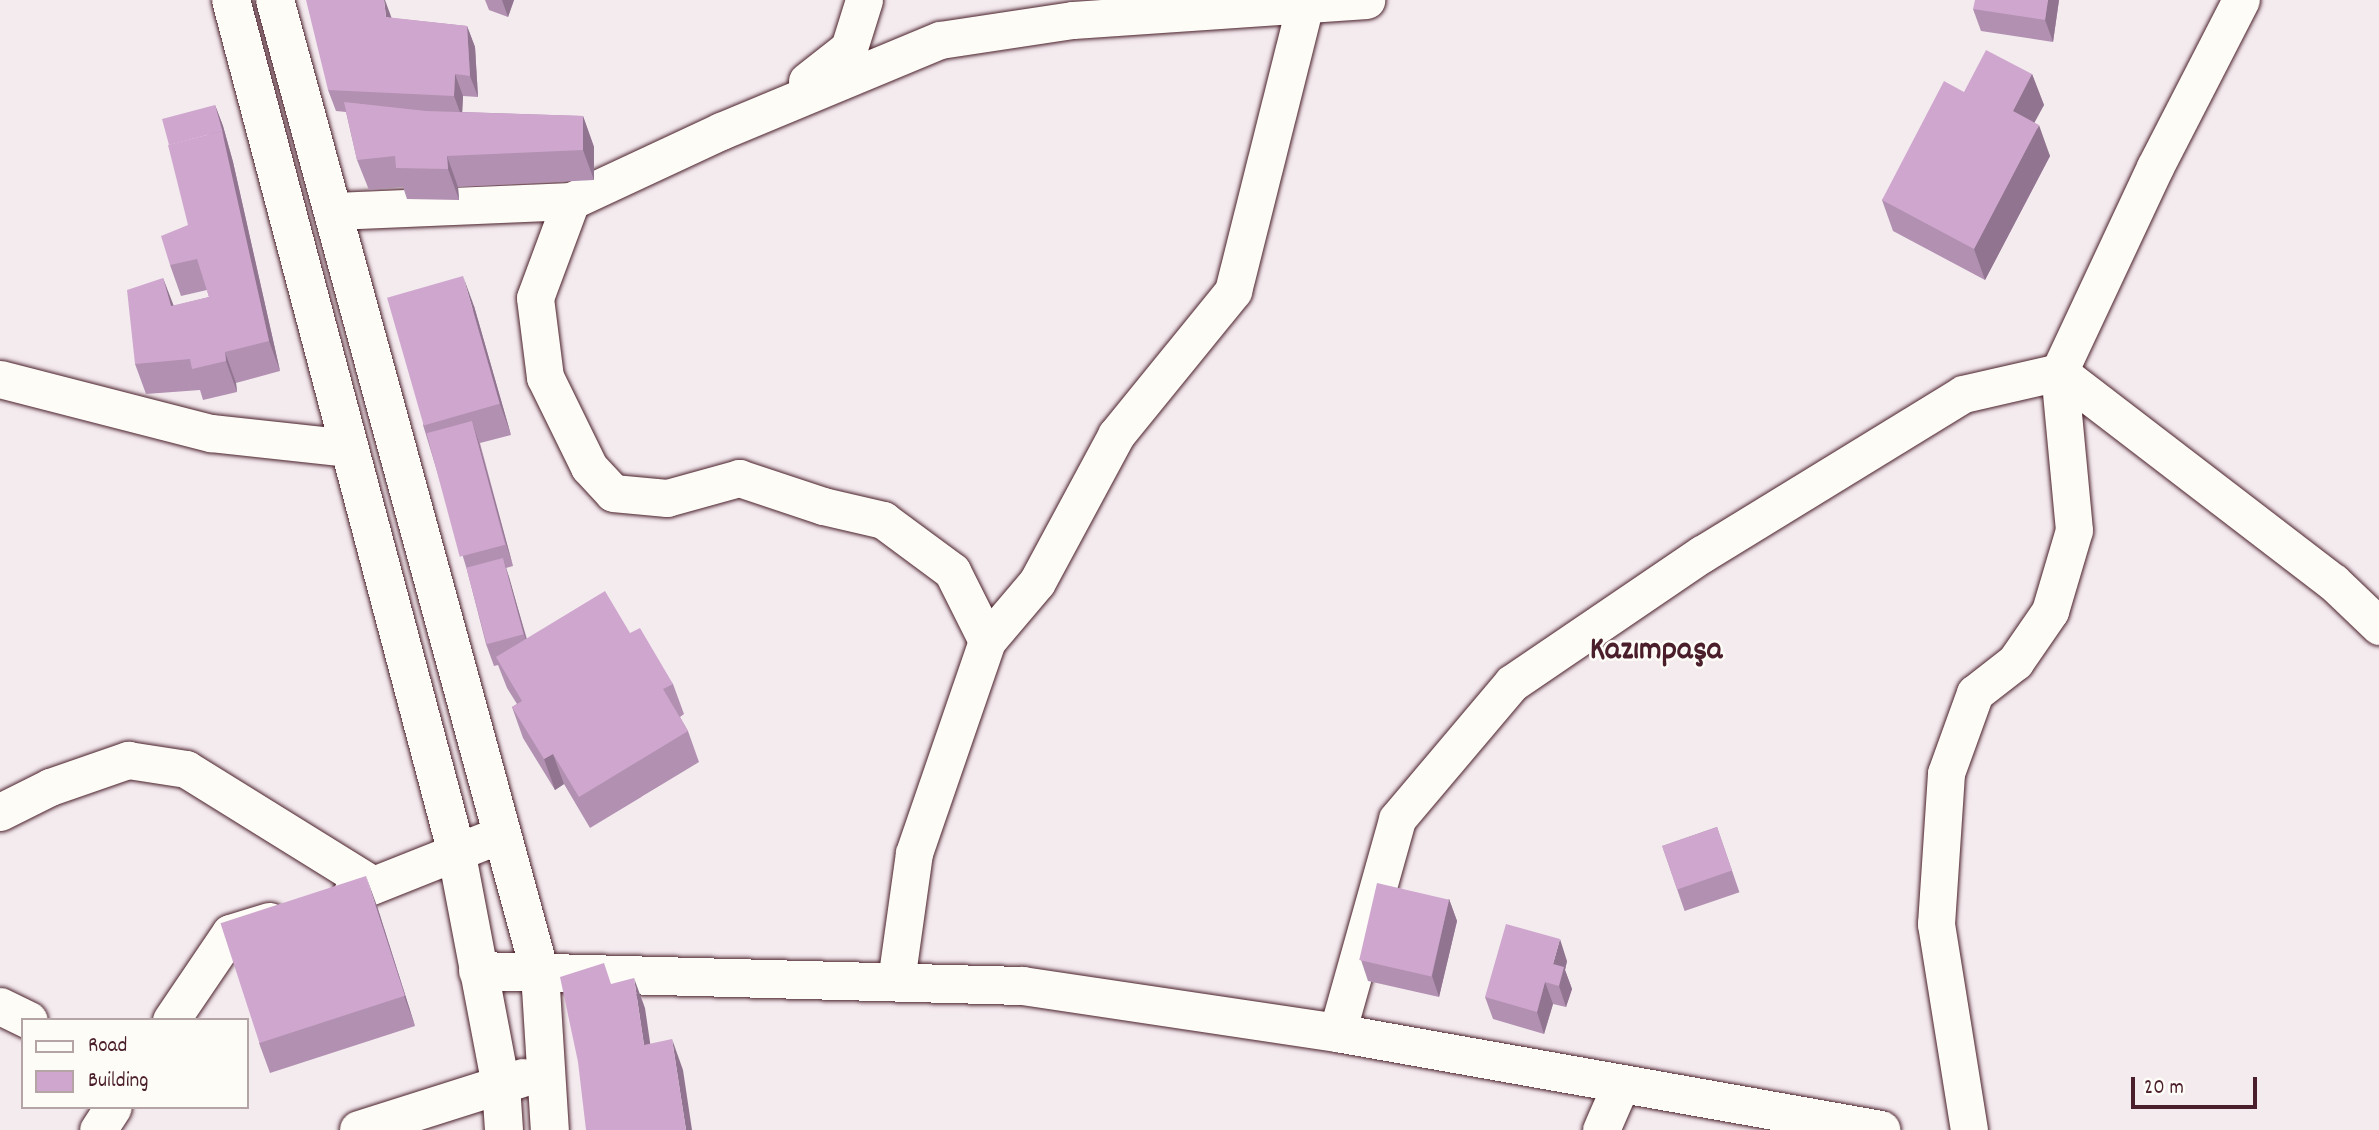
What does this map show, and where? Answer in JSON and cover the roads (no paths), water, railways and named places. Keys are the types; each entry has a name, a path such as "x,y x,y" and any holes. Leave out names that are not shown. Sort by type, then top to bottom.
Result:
{"street":[{"path":"231,0 456,850 500,1085 504,1130"},
{"path":"275,0 335,211 540,973 550,1130"},
{"path":"763,114 849,48 864,0"},
{"path":"335,211 571,201 763,114 940,40 1073,20 1305,2 1366,0"},
{"path":"1969,1130 1936,925 1946,773 1975,693 2014,662 2050,611 2074,530 2059,372 2155,167 2241,0"},
{"path":"896,981 914,853 987,641 1037,582 1116,435 1233,290 1305,2"},
{"path":"571,201 535,298 545,377 589,467 613,493 667,498 739,478 883,520 952,571 987,641"},
{"path":"2059,372 2333,582 2379,626"},
{"path":"1337,1033 1397,819 1512,682 1702,554 1963,394 2059,372"},
{"path":"0,379 211,433 349,448"},
{"path":"0,812 50,787 128,760 186,769 373,885"},
{"path":"172,1018 230,933 313,908 502,834"},
{"path":"478,971 1023,986 1337,1033 1621,1084 1833,1126 1881,1130"},
{"path":"0,1006 25,1018"},
{"path":"359,1130 545,1071"},
{"path":"1601,1130 1621,1084"},
{"path":"98,1130 112,1109"}],"district":[{"name":"Kazımpaşa","path":"1656,652"}]}
